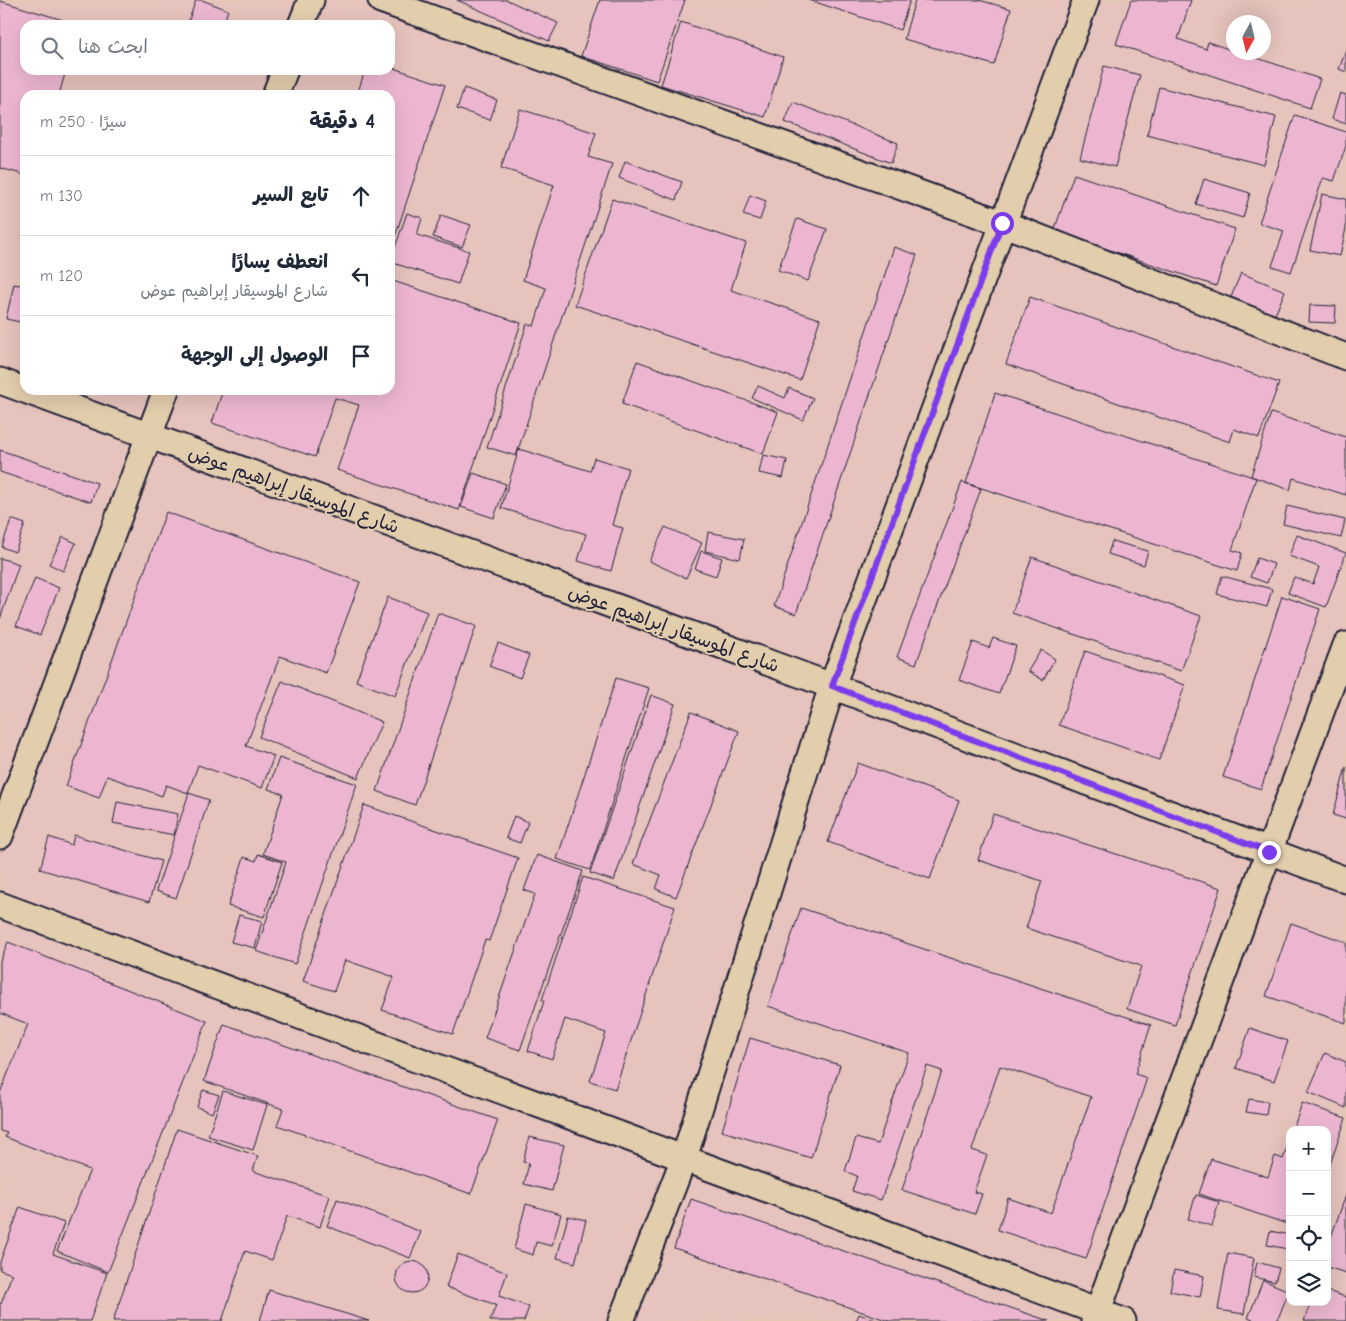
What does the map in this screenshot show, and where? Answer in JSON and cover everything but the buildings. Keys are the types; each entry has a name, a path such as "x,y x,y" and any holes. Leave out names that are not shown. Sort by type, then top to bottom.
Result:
{"street":[{"path":"304,20 311,0"},
{"path":"381,0 1002,223 1346,357"},
{"path":"621,1321 684,1158 832,686 1086,0"},
{"path":"278,90 283,75"},
{"name":"شارع الموسيقار إبراهيم عوض","path":"0,381 20,388"},
{"name":"شارع الموسيقار إبراهيم عوض","path":"38,395 832,686 1346,880"},
{"path":"0,836 164,395"},
{"path":"1096,1316 1346,645"},
{"path":"0,906 684,1158 1096,1316 1123,1321"}],"shaded area":[{"path":"0,0 1346,0 1346,1321 0,1321"}],"route":[{"path":"1002,223 832,686 1269,852"}]}
